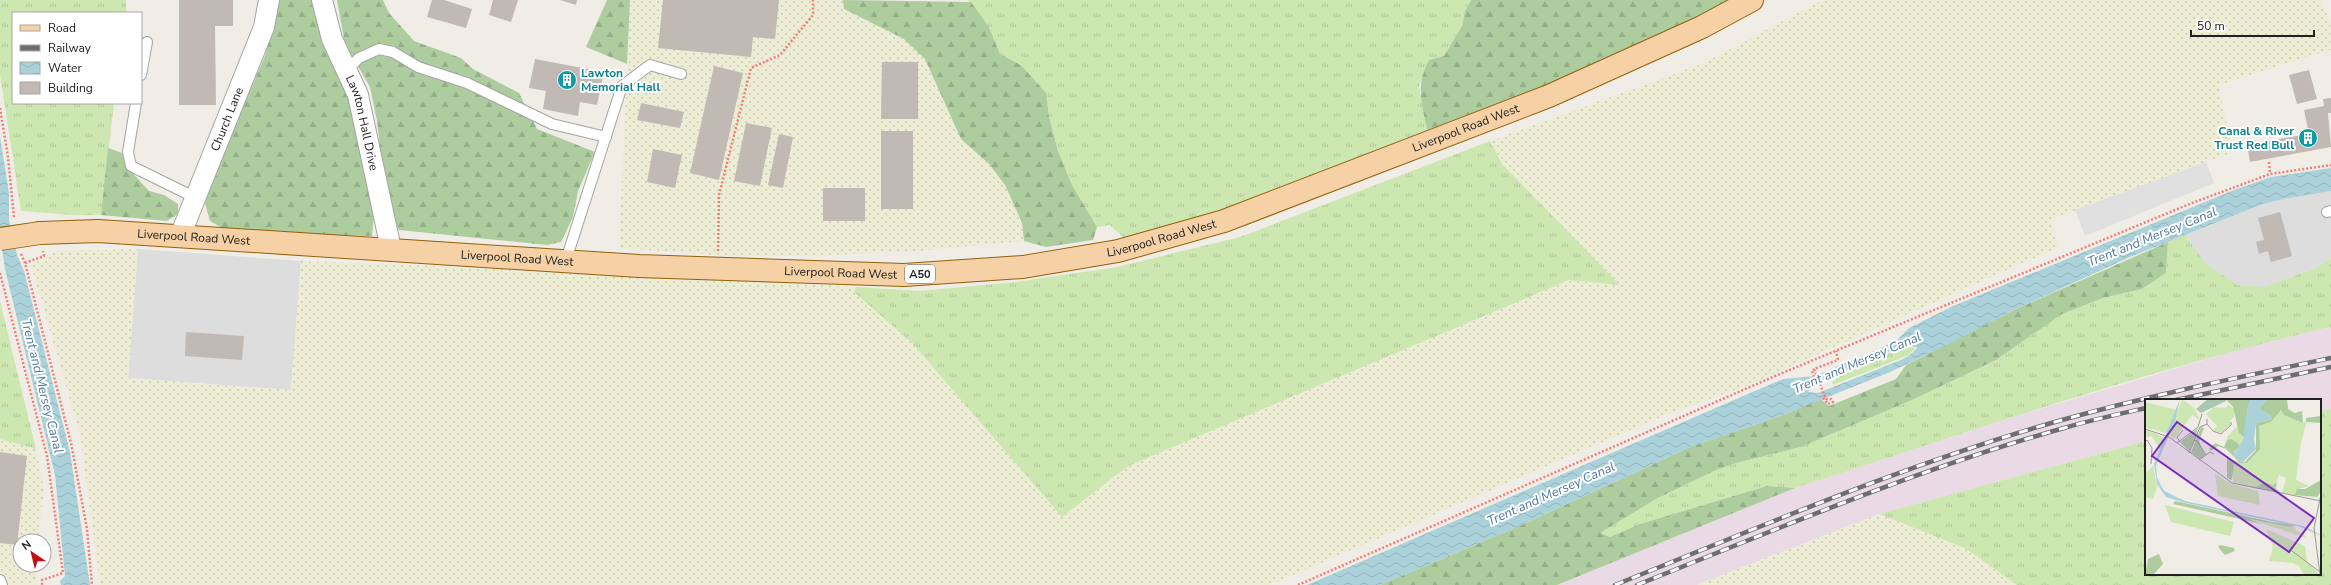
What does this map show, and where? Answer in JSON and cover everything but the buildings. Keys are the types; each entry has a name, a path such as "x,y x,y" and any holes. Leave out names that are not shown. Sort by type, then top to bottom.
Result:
{"main road":[{"name":"Liverpool Road West","path":"11,237 98,231 566,260 639,266 904,275 1023,267 1118,251 1224,221 1549,96 1702,27 1752,0"}],"street":[{"name":"Church Lane","path":"180,236 264,27 269,0"},
{"name":"Lawton Hall Drive","path":"322,0 332,39 358,95 391,249"}],"lane":[{"path":"142,70 147,42"},
{"path":"346,70 359,58 379,50 393,52 418,67 467,83 538,118 606,137"},
{"path":"566,260 622,86 650,65 681,74"},
{"path":"136,104 128,152 131,166 196,198"},
{"path":"0,580 2,585"}],"path":[{"path":"718,268 719,195 751,68 780,56 813,15 813,0"},
{"path":"0,108 15,214 11,237 26,263 72,443 87,529 92,585"},
{"path":"2269,162 2270,174"},
{"path":"1298,585 1836,351 2192,203 2270,174 2331,165"},
{"path":"0,273 48,464 63,573 42,580 42,585"},
{"path":"1824,397 1823,391 1815,376 1814,369 1838,360 1836,351"}],"shaded area":[{"path":"2206,162 2214,183 2085,236 2075,210"},
{"path":"2331,191 2331,258 2318,267 2263,287 2238,285 2207,265 2187,238 2187,234 2260,205 2283,199"},
{"path":"138,249 301,261 291,390 128,378"},
{"path":"2331,327 2331,409 2321,411 2321,399 2145,399 2145,441 1879,514 1697,585 1557,585 1795,488 2027,413 2251,346"}],"green space":[{"path":"0,0 126,0 126,12 12,12 12,104 114,104 101,215 72,215 21,211 0,75"},
{"path":"280,0 316,0 344,78 375,205 372,236 229,232 210,221 205,203 214,175 265,56"},
{"path":"337,0 383,0 389,13 414,41 461,58 473,69 519,93 537,129 595,152 578,191 573,217 561,242 547,245 399,230 387,207 377,121 370,87 345,44"},
{"path":"607,0 630,0 627,64 586,47"},
{"path":"630,0 843,0 844,9 904,39 925,59 961,139 989,164 1005,185 1022,223 1024,241 918,251 812,256 731,256 619,248"},
{"path":"843,0 971,2 989,27 1000,54 1021,65 1046,93 1049,117 1058,151 1072,185 1097,227 1093,240 1046,247 1024,241 1022,223 1005,185 989,164 961,139 925,59 904,39 844,9"},
{"path":"968,0 1471,0 1465,11 1462,26 1444,56 1429,60 1419,86 1427,130 1235,207 1124,238 1110,225 1097,227 1072,185 1058,151 1049,117 1046,93 1021,65 1000,54 989,27"},
{"path":"1471,0 1732,0 1668,32 1564,79 1427,130 1421,95 1422,78 1429,60 1444,56 1462,26 1465,11"},
{"path":"1822,0 2320,0 2331,23 2331,50 2218,85 2233,152 2050,220 2059,247 1746,386 1663,416 1270,585 100,585 80,435 31,265 56,251 138,249 128,378 291,390 301,261 547,270 856,287 854,292 913,344 1062,517 1128,466 1569,280 1619,285 1502,164 1490,141 1704,63"},
{"path":"1490,141 1502,164 1620,285 1569,280 1128,466 1062,517 913,344 854,292 856,287 920,291 1016,282 1117,267 1240,237"},
{"path":"108,148 122,153 126,166 149,191 164,195 178,204 178,214 167,221 101,215"},
{"path":"2187,234 2187,238 2207,265 2238,285 2263,287 2318,267 2331,258 2331,327 2128,381 1795,488 1767,486 1640,524 1610,537 1600,533 1656,499 1716,470 1740,462 1801,447 1912,400 1996,360 2062,314 2103,298 2142,289 2166,273 2168,242"},
{"path":"2168,242 2166,273 2142,289 2103,298 2062,314 1996,360 1912,400 1801,447 1740,462 1716,470 1656,499 1600,533 1610,537 1640,524 1767,486 1795,488 1557,585 1380,585 1517,527 1690,447 1783,415 1821,399 1829,406 1896,379 1906,365 2016,309"},
{"path":"0,301 36,449 0,439"},
{"path":"1909,347 1915,348 1909,355 1833,385 1832,382 1836,380 1835,377 1898,349"},
{"path":"2331,409 2331,585 2017,585 1965,548 1879,514 2145,441 2145,575 2321,575 2321,411"},
{"path":"0,439 36,449 44,490 39,533 12,533 12,573 36,573 37,585 0,585"},
{"path":"1879,514 1965,548 2017,585 1697,585"}],"water":[{"name":"Trent and Mersey Canal","path":"0,136 9,193 9,220 17,255 24,271 70,452 90,585 61,585 60,581 65,576 55,475 5,269 0,233"},
{"name":"Trent and Mersey Canal","path":"2331,168 2331,191 2283,199 2260,205 2130,257 2016,309 1953,342 1890,372 1783,415 1690,447 1517,527 1380,585 1307,585 1783,379 1815,376 1879,349 1897,340 1909,328 1953,306 2234,190 2271,177","holes":["1908,346 1918,347 1910,355 1901,360 1818,393 1808,392 1815,384 1897,348"]}],"railway":[{"path":"1615,585 1836,496 2005,437 2129,402 2331,358"},
{"path":"2181,399 2331,367"},
{"path":"1637,585 1848,501 1955,462 2074,425 2145,408"}],"place":[{"name":"Lawton Memorial Hall","path":"567,80"},
{"name":"Canal & River Trust Red Bull","path":"2308,138"}]}
